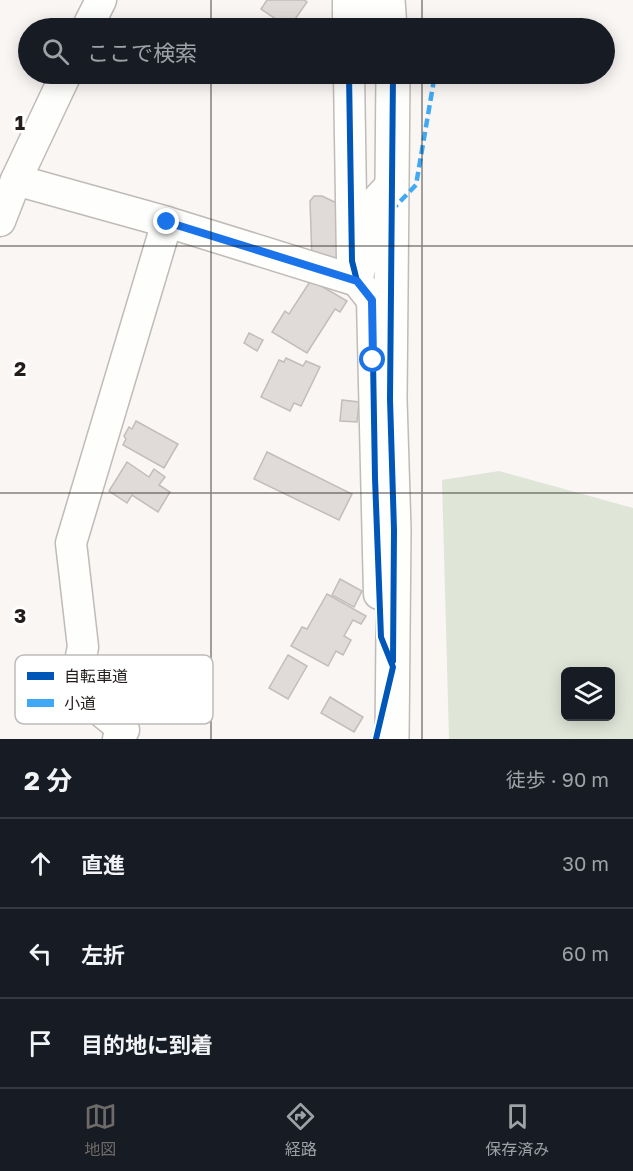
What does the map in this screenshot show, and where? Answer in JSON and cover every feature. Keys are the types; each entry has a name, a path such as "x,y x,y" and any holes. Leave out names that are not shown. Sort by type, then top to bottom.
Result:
{"main road":[{"path":"388,0 389,18"},
{"path":"393,84 390,186 390,399 394,530 393,739"}],"street":[{"path":"92,18 101,0"},
{"path":"348,0 348,18"},
{"path":"366,0 369,18"},
{"path":"0,221 16,180 61,84"},
{"path":"349,84 352,261 357,281 372,300 375,489 381,637 393,667 376,739"},
{"path":"16,180 167,222 357,281"},
{"path":"357,281 377,200 390,186"},
{"path":"81,655 83,646 71,543 167,222"},
{"path":"117,724 124,730 118,739"}],"shaded area":[{"path":"499,471 633,508 633,739 449,739 442,480"}],"building":[{"path":"267,0 304,0 307,2 296,18 274,18 261,9"},
{"path":"314,196 322,196 341,205 341,259 312,259 310,201"},
{"path":"311,280 347,301 340,312 335,309 307,353 272,332 285,311 289,314"},
{"path":"249,333 263,340 257,351 244,343"},
{"path":"286,358 303,366 306,361 320,367 301,406 294,403 290,411 261,397 279,360 284,362"},
{"path":"342,400 359,402 357,422 340,421"},
{"path":"136,421 178,444 164,468 123,445 126,439 124,436 129,427 132,429"},
{"path":"267,452 352,494 339,520 254,479"},
{"path":"127,462 149,477 154,469 165,477 159,485 170,492 158,512 132,495 127,503 109,491"},
{"path":"340,579 362,591 354,607 332,595"},
{"path":"327,594 366,616 361,624 353,620 344,636 351,640 343,655 336,651 328,666 291,646 302,627 307,629"},
{"path":"288,655 307,666 288,699 269,688"},
{"path":"330,697 363,717 354,732 321,713"}],"marked path":[{"path":"391,211 416,185 433,84"}],"cycle path":[{"path":"349,84 352,261 357,281 372,300 381,637 393,667 376,739"},
{"path":"393,84 390,399 394,530 393,661"}],"route":[{"path":"167,222 357,281 372,300 373,360"}]}
